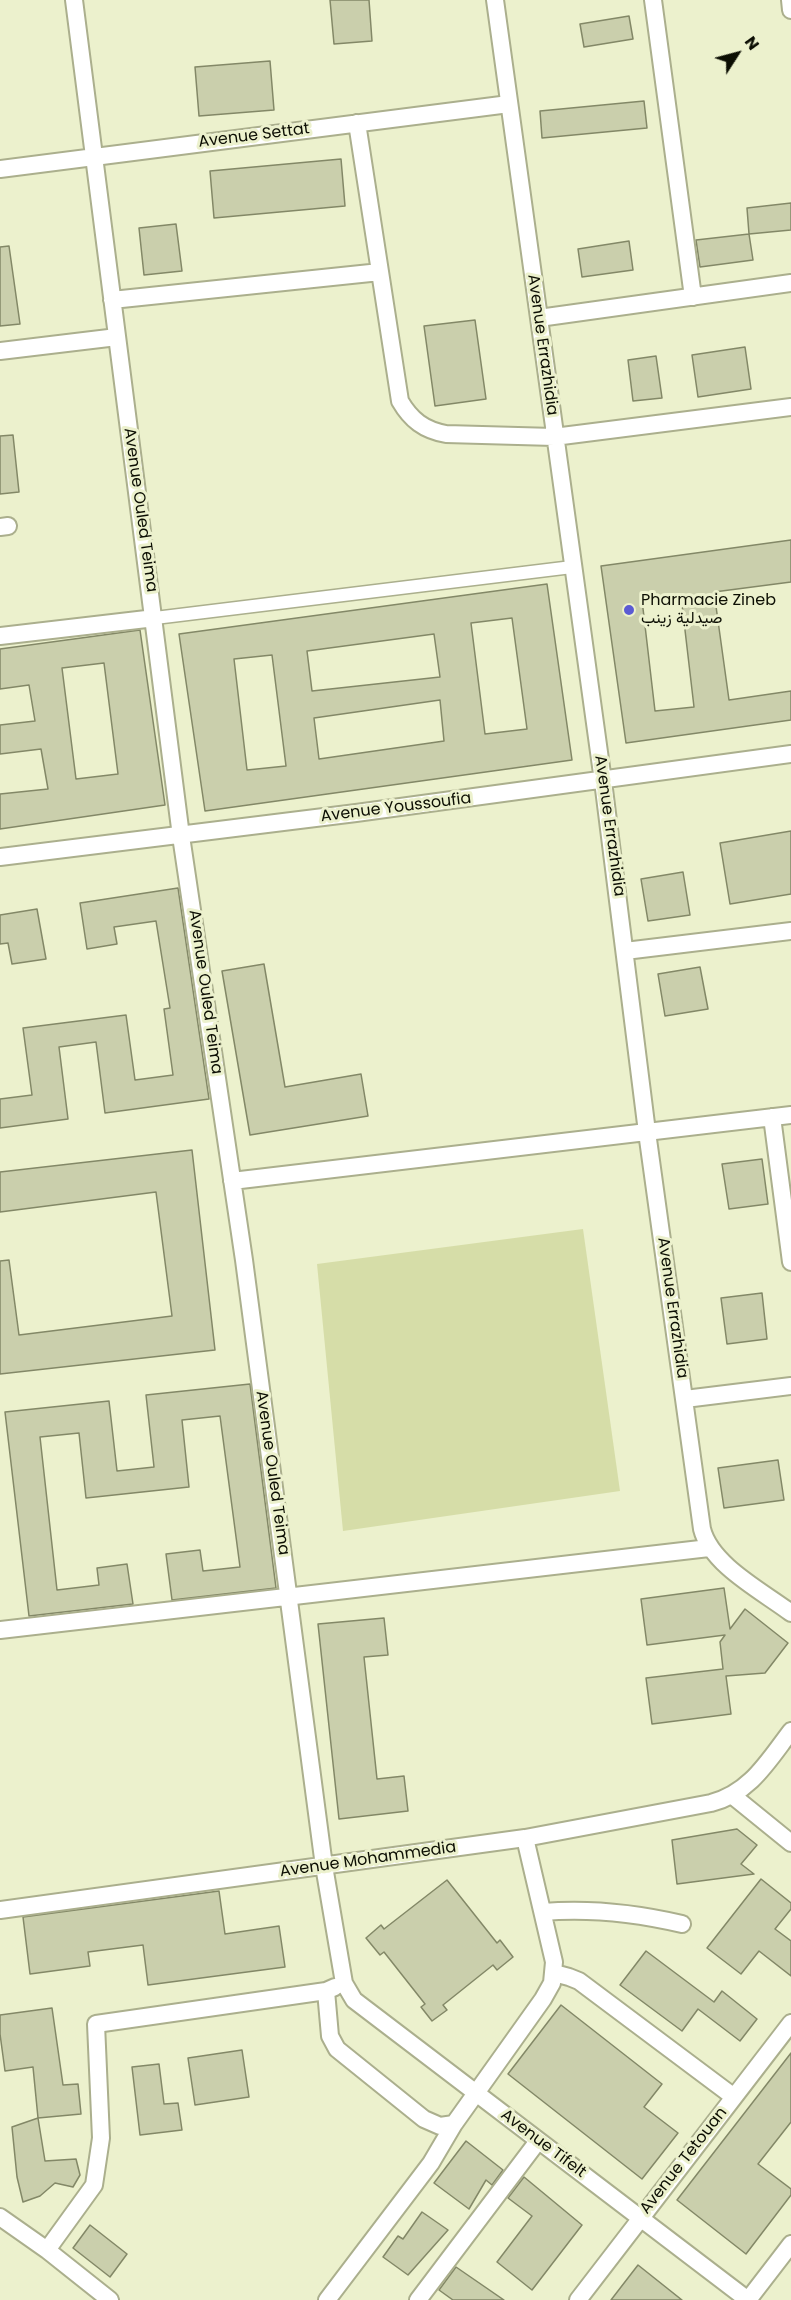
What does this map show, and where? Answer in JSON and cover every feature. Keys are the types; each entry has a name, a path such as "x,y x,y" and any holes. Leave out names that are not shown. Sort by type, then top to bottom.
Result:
{"street":[{"name":"Avenue Ouled Teima","path":"74,0 182,836 232,1181 324,1866 344,1983"},
{"name":"Avenue Errazhidia","path":"495,0 603,781 647,1132 702,1529 709,1548 721,1562 791,1613"},
{"path":"653,0 693,297"},
{"path":"790,0 791,10"},
{"name":"Avenue Settat","path":"0,169 509,104"},
{"path":"357,123 400,401 410,416 426,428 446,434 554,437 791,407"},
{"path":"112,300 380,272"},
{"path":"539,318 791,283"},
{"path":"0,351 117,337"},
{"path":"0,636 572,567"},
{"name":"Avenue Youssoufia","path":"0,857 182,836 791,754"},
{"path":"625,951 791,931"},
{"path":"232,1181 791,1115"},
{"path":"772,1117 791,1262"},
{"path":"685,1399 791,1386"},
{"path":"0,1630 709,1548"},
{"path":"791,1731 753,1781 733,1796 791,1843"},
{"name":"Avenue Mohammedia","path":"0,1910 525,1838 711,1803 733,1796"},
{"path":"327,2300 431,2163 454,2124 549,1991 554,1973 554,1962 525,1838"},
{"path":"543,1912 614,1911 682,1924"},
{"path":"554,1973 579,1982 734,2097"},
{"path":"47,2250 94,2185 100,2139 96,2024 326,1991 344,1983"},
{"name":"Avenue Tifelt","path":"344,1983 354,2000 748,2300"},
{"path":"326,1991 330,2036 337,2049 424,2119 440,2126 454,2124"},
{"name":"Avenue Tetouan","path":"578,2300 791,2023"},
{"path":"418,2300 538,2141"},
{"path":"0,2217 47,2250 110,2300"},
{"path":"748,2300 791,2244"}],"green space":[{"path":"583,1229 620,1491 343,1531 317,1264"}],"building":[{"path":"330,0 369,0 372,41 334,44"},
{"path":"629,16 633,39 584,47 580,24"},
{"path":"270,61 274,110 199,116 195,67"},
{"path":"644,101 647,128 542,138 540,111"},
{"path":"341,159 345,206 214,218 210,171"},
{"path":"791,203 791,230 749,234 747,208"},
{"path":"176,224 182,271 144,275 139,228"},
{"path":"749,234 753,260 700,267 696,240"},
{"path":"629,241 633,270 582,277 578,249"},
{"path":"9,246 20,324 0,326 0,247"},
{"path":"475,320 486,399 435,406 424,326"},
{"path":"745,347 751,389 698,397 692,355"},
{"path":"656,356 662,398 633,401 628,360"},
{"path":"13,435 19,492 0,494 0,436"},
{"path":"791,540 791,582 714,592 729,700 791,691 791,720 626,743 601,566","holes":["681,596 694,707 655,711 642,600"]},
{"path":"547,584 572,760 205,811 179,634","holes":["512,618 527,729 485,734 471,623","434,634 440,677 312,691 307,651","272,655 286,766 247,770 234,659","440,700 444,741 319,759 314,718"]},
{"path":"140,630 165,805 0,829 0,794 48,789 41,749 0,754 0,725 35,721 29,685 0,689 0,649","holes":["104,663 118,774 76,779 62,668"]},
{"path":"791,831 791,894 730,904 720,843"},
{"path":"683,872 690,915 648,921 641,879"},
{"path":"178,888 209,1099 105,1113 96,1042 59,1047 68,1119 0,1128 0,1099 32,1095 23,1028 126,1015 135,1080 173,1075 164,1009 170,1008 156,921 114,927 117,944 87,949 80,903"},
{"path":"37,909 46,959 12,964 8,943 0,944 0,915"},
{"path":"264,964 285,1087 361,1074 368,1116 250,1135 222,971"},
{"path":"700,967 708,1009 665,1016 658,974"},
{"path":"192,1150 215,1350 0,1374 0,1261 9,1260 19,1335 172,1316 156,1192 0,1212 0,1172"},
{"path":"762,1159 768,1204 729,1209 722,1164"},
{"path":"762,1293 767,1339 727,1344 721,1298"},
{"path":"250,1384 276,1588 172,1600 166,1554 200,1550 203,1571 240,1567 220,1416 182,1420 189,1487 86,1498 79,1433 40,1437 57,1590 99,1585 97,1568 127,1564 133,1604 29,1616 5,1412 109,1401 117,1471 154,1467 146,1395"},
{"path":"778,1460 784,1500 724,1508 718,1468"},
{"path":"724,1588 730,1629 745,1609 788,1643 765,1673 726,1676 731,1714 652,1724 646,1678 723,1669 720,1642 725,1635 647,1645 641,1599"},
{"path":"384,1618 388,1655 364,1657 377,1779 404,1776 408,1811 339,1819 318,1624"},
{"path":"737,1829 757,1845 741,1864 754,1874 677,1884 672,1840"},
{"path":"761,1879 791,1903 791,1909 775,1929 791,1941 791,1976 759,1951 741,1974 707,1948"},
{"path":"447,1880 497,1943 500,1940 513,1957 497,1970 493,1965 443,2005 447,2010 432,2021 421,2007 425,2004 384,1952 380,1955 366,1938 381,1925 384,1929"},
{"path":"219,1891 225,1934 279,1926 285,1967 148,1985 143,1945 88,1952 90,1966 30,1974 23,1917"},
{"path":"646,1951 714,2002 722,1991 757,2019 740,2041 698,2009 682,2031 620,1985"},
{"path":"561,2005 662,2084 644,2107 678,2133 642,2179 508,2074"},
{"path":"52,2008 63,2085 78,2084 81,2114 38,2118 33,2067 5,2071 0,2015"},
{"path":"242,2050 249,2097 195,2105 188,2058"},
{"path":"791,2053 791,2122 758,2164 791,2189 791,2195 746,2254 677,2200"},
{"path":"159,2064 164,2104 178,2103 182,2130 140,2135 132,2067"},
{"path":"38,2118 45,2161 76,2159 80,2175 73,2187 55,2183 40,2196 23,2202 17,2177 12,2127"},
{"path":"466,2141 503,2170 492,2185 486,2180 469,2209 434,2183"},
{"path":"524,2177 582,2225 532,2290 497,2262 532,2216 508,2198"},
{"path":"422,2212 448,2230 408,2275 383,2257 398,2236 403,2239"},
{"path":"90,2225 127,2254 110,2277 73,2248"},
{"path":"638,2265 682,2300 611,2300"},
{"path":"456,2267 504,2300 453,2300 439,2290"}],"place":[{"name":"Pharmacie Zineb صيدلية زينب","path":"629,610"}]}
